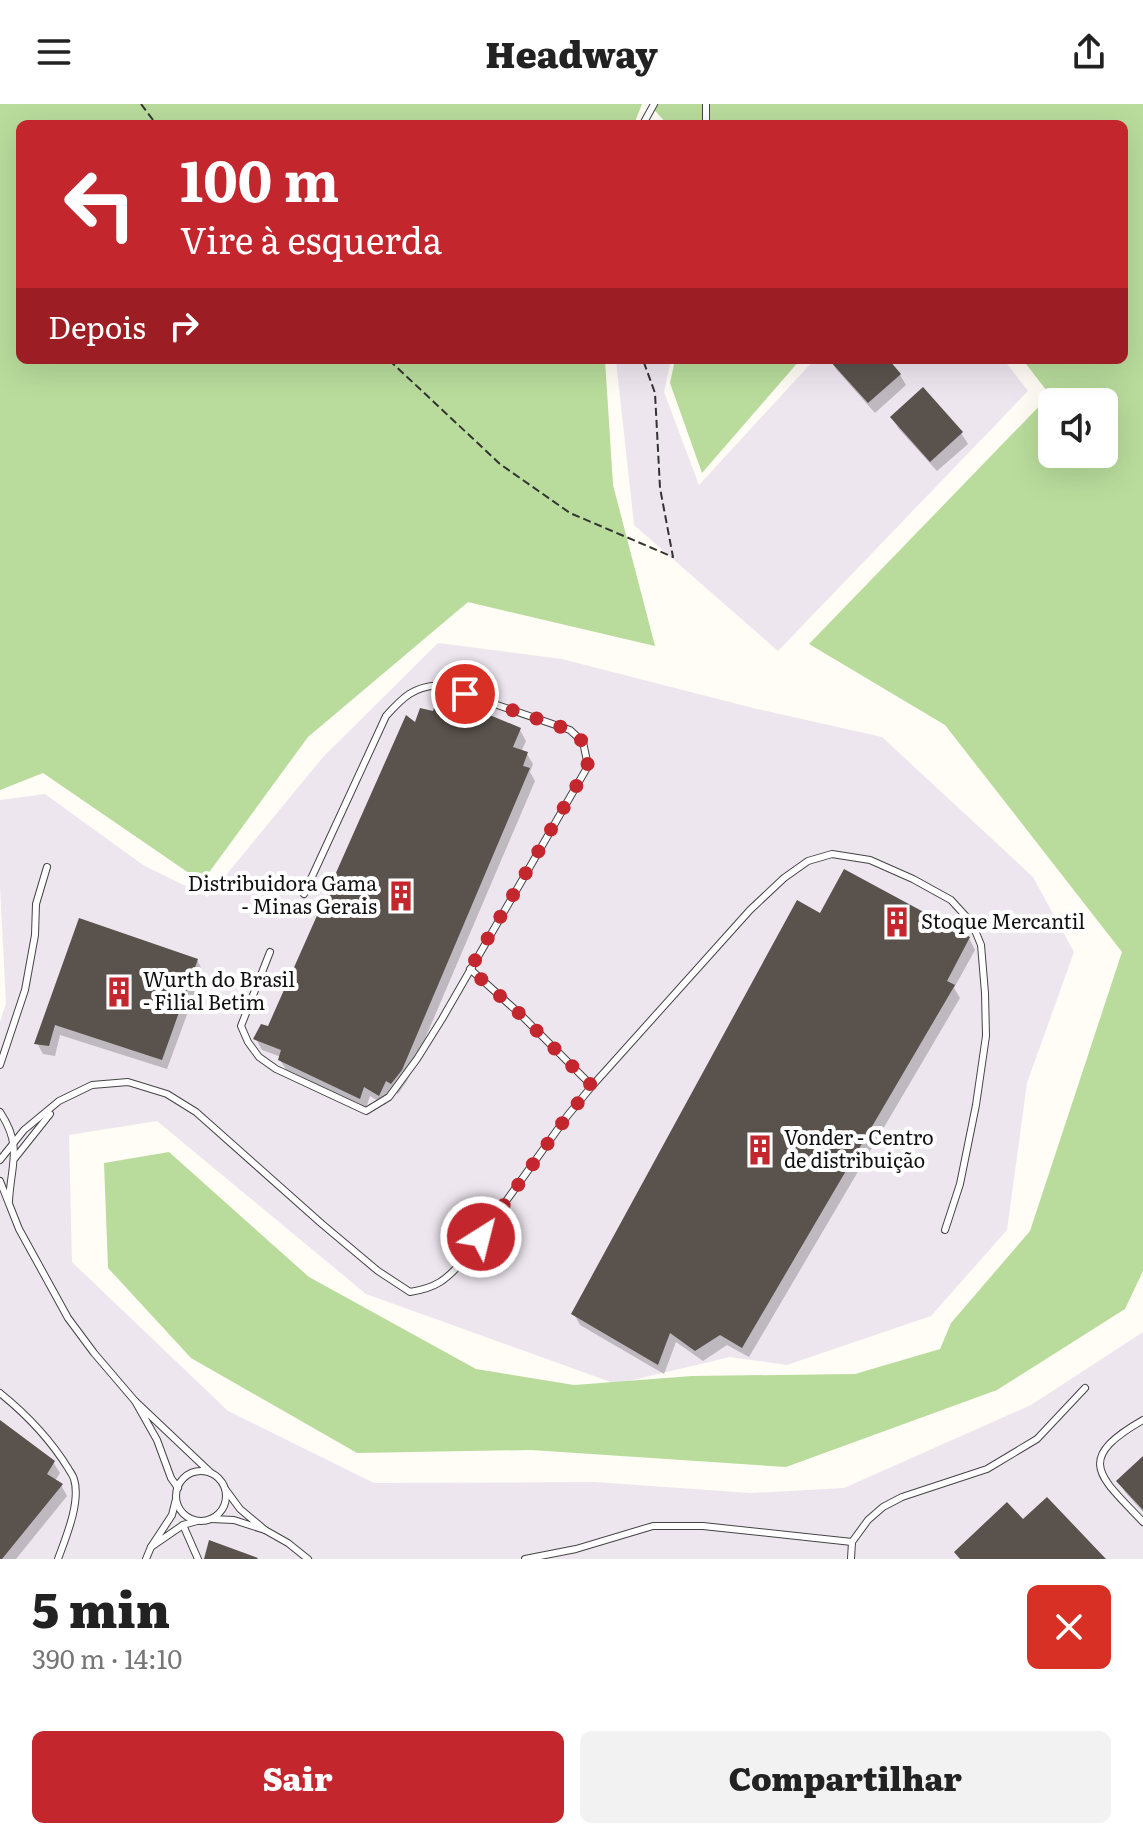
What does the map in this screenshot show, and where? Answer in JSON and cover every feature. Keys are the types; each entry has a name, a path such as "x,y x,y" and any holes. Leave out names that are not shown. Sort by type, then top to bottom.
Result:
{"lane":[{"path":"270,952 241,1026 259,1057 276,1069 366,1111 389,1097 442,1019 588,766 583,742 570,730 439,685 420,686 400,700 386,716 304,894"},
{"path":"0,1160 24,1130 59,1101 92,1085 128,1082 167,1094 196,1112 378,1271 410,1292 428,1289 447,1279 463,1261 568,1115 750,910 784,878 808,861 832,854 870,860 951,900 972,923 981,945 986,1036 960,1184 945,1230"},
{"path":"0,1065 25,990 35,935 36,904 47,867"},
{"path":"470,969 592,1086"},
{"path":"13,1161 59,1101"},
{"path":"0,1112 10,1127 14,1142 9,1205"},
{"path":"0,1181 19,1229 68,1318 94,1353 135,1401 223,1483 240,1509 308,1559"},
{"path":"851,1559 852,1542 868,1520 883,1507 902,1497 987,1469 1037,1439 1085,1388"},
{"path":"0,1393 23,1411 74,1479 75,1503 71,1526 58,1559"},
{"path":"135,1401 157,1440 178,1492 177,1503 185,1515 198,1521"},
{"path":"1143,1420 1122,1432 1100,1455 1099,1465 1103,1479 1143,1522"},
{"path":"146,1559 172,1515 182,1481 195,1472 211,1473"},
{"path":"211,1519 222,1511 226,1490"},
{"path":"151,1547 183,1525 211,1519 234,1520 265,1530"},
{"path":"183,1525 198,1559"},
{"path":"525,1559 576,1549 653,1526 703,1526 852,1542"}],"path":[{"path":"393,364 500,464 570,513 673,557 660,488 655,393 644,364"}],"shaded area":[{"path":"616,364 670,364 664,392 699,485 810,364 1007,364 1028,391 778,651 634,525"},
{"path":"438,643 562,659 882,737 1033,877 1074,952 1027,1083 1007,1230 931,1316 787,1365 730,1357 616,1384 366,1294 157,1121 69,1135 72,1262 228,1411 374,1483 595,1482 751,1493 844,1488 1031,1405 1143,1332 1143,1559 0,1559 0,1022 6,1003 0,887 0,800 45,794 143,865 208,897 323,757"}],"green space":[{"path":"0,104 642,104 636,120 16,120 16,364 605,364 613,485 655,646 468,602 308,737 202,882 43,773 0,790"},
{"path":"649,104 1143,104 1143,1271 1125,1309 997,1390 786,1467 531,1450 357,1453 191,1358 108,1268 104,1163 169,1152 309,1277 476,1369 574,1385 692,1376 855,1374 940,1349 951,1323 1030,1231 1122,952 945,725 809,644 1038,407 1038,468 1118,468 1118,388 1045,388 1026,364 1128,364 1128,120 663,120"},
{"path":"674,364 797,364 702,473 670,383"}],"building":[{"path":"833,364 892,364 901,374 868,403"},
{"path":"923,387 963,432 930,462 890,417"},
{"name":"Distribuidora Gama - Minas Gerais","path":"439,694 521,728 513,747 528,752 523,766 530,768 402,1070 391,1084 386,1081 379,1096 364,1087 360,1099 278,1060 281,1050 253,1039 261,1024 268,1026 406,715 415,722 420,708 433,711"},
{"name":"Vonder - Centro de distribuição","path":"844,869 970,937 947,981 955,985 742,1348 720,1335 695,1351 670,1333 658,1365 571,1314 797,900 820,913"},
{"name":"Wurth do Brasil - Filial Betim","path":"79,918 198,959 162,1060 55,1025 49,1046 34,1044"},
{"path":"0,1420 55,1461 47,1474 63,1484 2,1559 0,1559"},
{"path":"1143,1456 1143,1510 1116,1481"},
{"path":"1047,1497 1106,1559 960,1559 954,1552 1007,1502 1023,1519"},
{"path":"209,1540 258,1558 204,1559"}],"place":[{"name":"Distribuidora Gama - Minas Gerais","path":"401,896"},
{"name":"Stoque Mercantil","path":"897,922"},
{"name":"Wurth do Brasil - Filial Betim","path":"119,992"},
{"name":"Vonder - Centro de distribuição","path":"760,1150"}],"route":[{"path":"465,694 570,730 583,742 588,766 470,969 592,1086 481,1237"}]}
